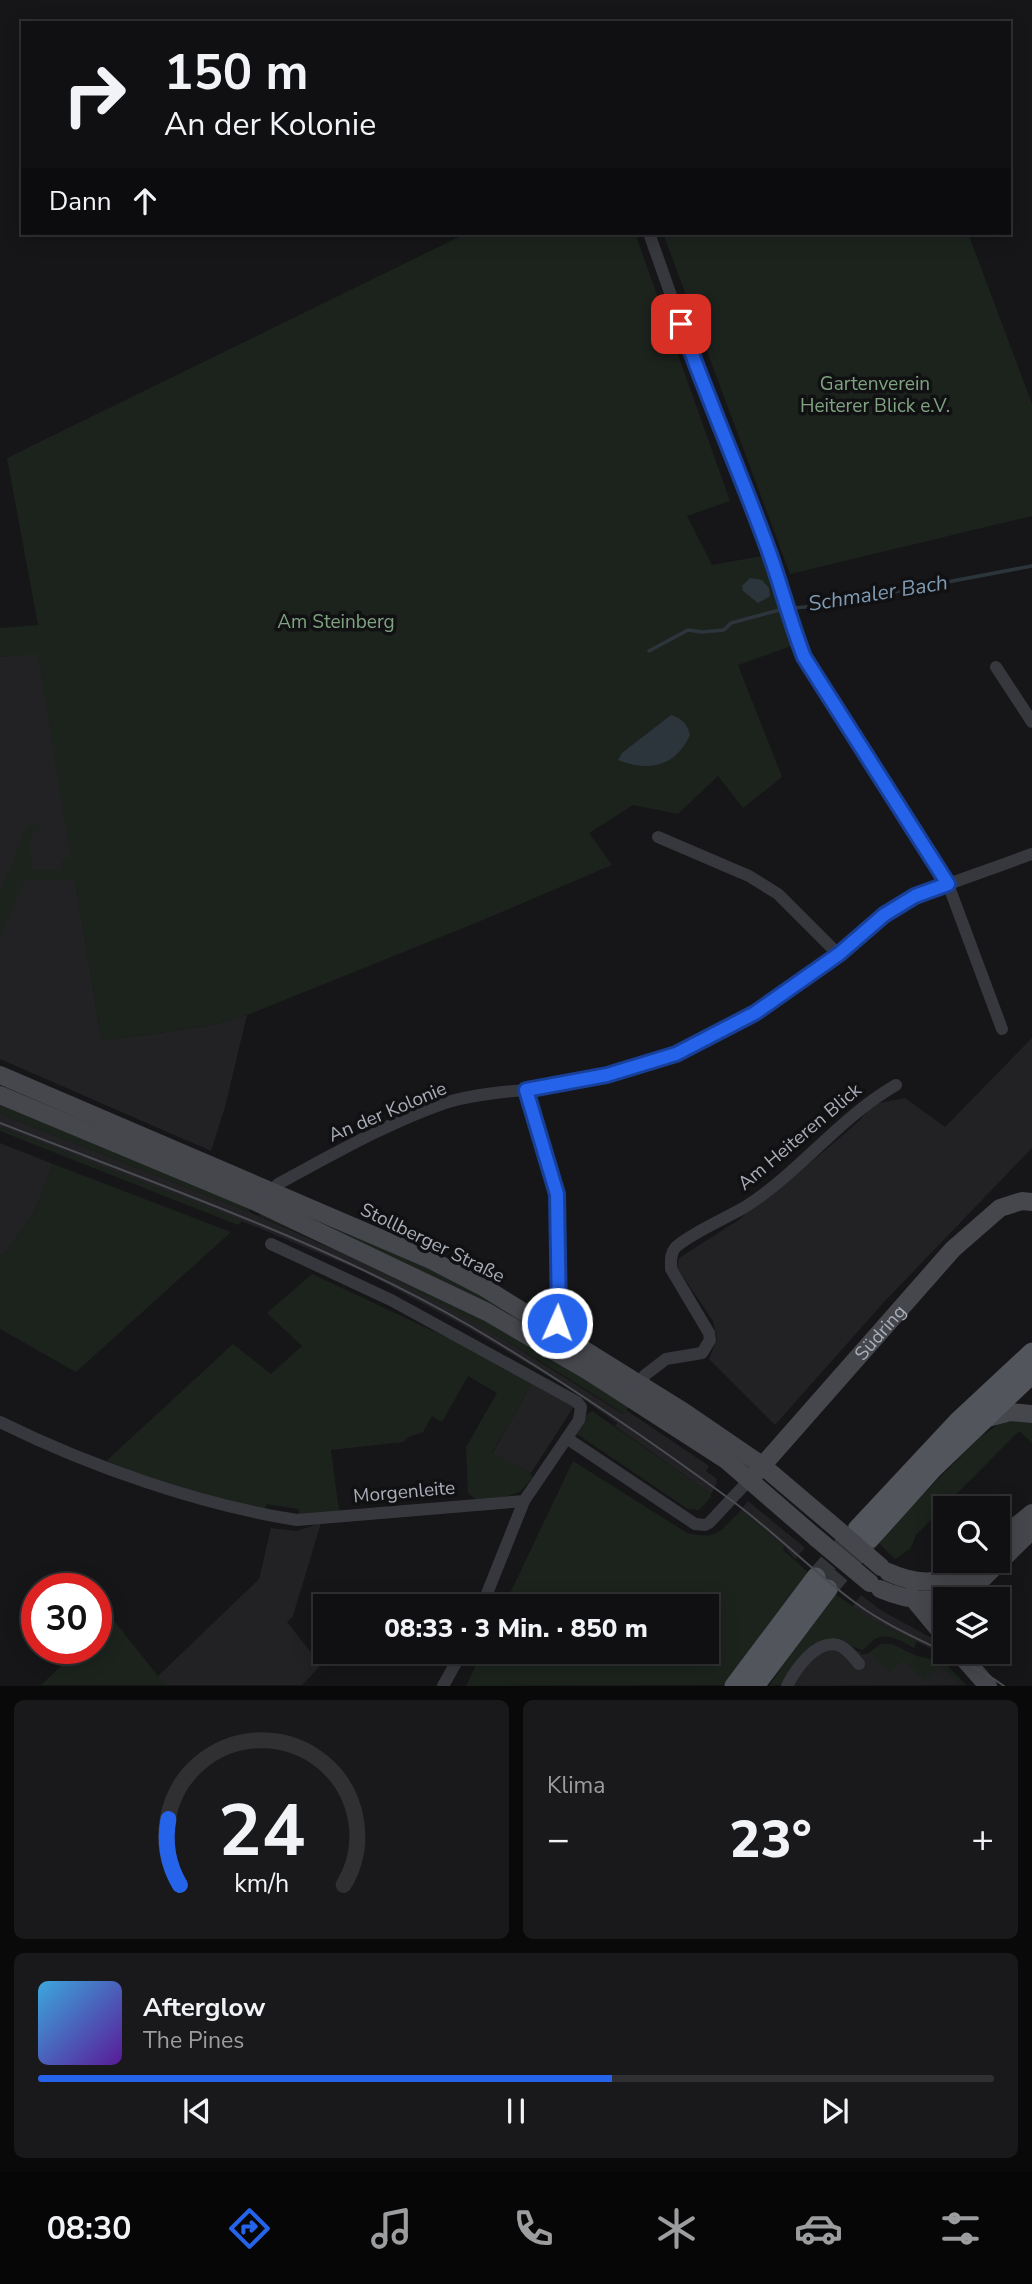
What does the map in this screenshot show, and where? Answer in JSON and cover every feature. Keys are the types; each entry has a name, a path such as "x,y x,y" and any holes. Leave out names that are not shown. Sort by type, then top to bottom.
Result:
{"main road":[{"name":"Stollberger Straße","path":"0,1075 431,1260 485,1288 548,1338 726,1460 875,1586 915,1606"},
{"name":"Stollberger Straße","path":"0,1095 256,1202 641,1383 763,1466 885,1569 933,1624"},
{"name":"Südring","path":"750,1479 953,1249 1000,1208 1027,1201"},
{"path":"1032,1352 958,1420 864,1533 906,1498 1032,1374"},
{"path":"984,1419 1010,1412 1032,1413"},
{"path":"1010,1531 1032,1513"},
{"path":"973,1587 1032,1530"},
{"path":"885,1569 913,1582 937,1581"},
{"path":"915,1606 922,1588 960,1573"},
{"path":"915,1606 955,1596 977,1582"},
{"path":"734,1685 822,1583 761,1680"},
{"path":"970,1664 988,1685"}],"street":[{"path":"650,235 705,392 769,551 804,657 948,884 1002,1028"},
{"path":"996,667 1032,722"},
{"path":"657,837 749,876 778,894 839,954"},
{"name":"An der Kolonie","path":"273,1191 278,1184 361,1140 446,1103 607,1075 676,1054 755,1013 839,954 884,915 915,896 1032,854"},
{"name":"Am Heiteren Blick","path":"641,1383 645,1375 666,1359 702,1353 710,1340 709,1333 671,1269 670,1259 676,1247 747,1206 786,1177 860,1110 896,1085"},
{"path":"526,1090 557,1194 559,1316 548,1338"},
{"path":"271,1244 391,1300 577,1402 581,1407 581,1413 568,1439 524,1501 487,1594"},
{"name":"Morgenleite","path":"0,1423 137,1478 285,1518 310,1519 524,1501"},
{"path":"568,1439 695,1524 705,1525 709,1522 750,1479"},
{"path":"787,1685 792,1675 810,1655 828,1645 846,1650 859,1664"},
{"path":"443,1685 454,1664"}],"shaded area":[{"path":"750,578 762,580 769,588 770,596 758,603 743,591 742,586"},
{"path":"38,653 101,1038 109,1040 208,1026 247,1015 225,1107 211,1151 0,1059 0,657"},
{"path":"671,715 684,722 690,735 677,754 660,764 650,766 618,760 622,753"},
{"path":"1032,1038 1032,1148 883,1303 775,1425 709,1359 717,1339 713,1321 677,1268 679,1258 737,1221 822,1153 874,1104 905,1098 945,1127"},
{"path":"0,1114 249,1212 367,1264 471,1319 623,1414 626,1410 709,1466 706,1471 717,1479 716,1485 711,1494 615,1426 617,1423 563,1385 468,1328 364,1272 0,1127"},
{"path":"0,1143 53,1164 34,1213 6,1252 0,1255"},
{"path":"532,1383 574,1406 531,1473 492,1454"},
{"path":"748,1501 805,1548 795,1559 784,1546 741,1510"},
{"path":"321,1523 293,1616 287,1622 313,1655 313,1664 321,1665 302,1685 165,1685 157,1677 259,1579 271,1528 296,1531"},
{"path":"861,1595 882,1611 933,1639 933,1649 876,1622 852,1607"},
{"path":"819,1649 858,1651 861,1652 860,1655 940,1665 960,1685 787,1686"}],"green space":[{"name":"Am Steinberg","path":"463,235 636,235 730,501 687,516 712,565 762,556 791,646 738,665 782,777 743,808 718,776 678,814 633,805 589,833 612,865 247,1015 208,1026 109,1040 101,1038 75,880 25,879 0,936 0,892 30,825 38,824 40,832 32,832 30,846 33,870 61,871 61,859 71,857 38,654 0,657 0,628 38,625 7,458"},
{"name":"Gartenverein Heiterer Blick e.V.","path":"664,235 969,235 1032,404 1032,516 790,574"},
{"path":"0,1100 251,1206 249,1212 0,1114"},
{"path":"0,1127 242,1221 238,1225 0,1131"},
{"path":"53,1164 231,1232 76,1372 0,1329 0,1255 6,1252 34,1213"},
{"path":"262,1198 341,1226 483,1294 514,1316"},
{"path":"262,1212 496,1323 630,1405 624,1414 536,1358 446,1306 354,1259 259,1216"},
{"path":"312,1274 463,1345 532,1383 492,1453 531,1473 532,1478 521,1491 501,1499 478,1501 468,1493 466,1447 497,1393 468,1376 442,1422 432,1416 423,1432 408,1437 403,1442 331,1450 339,1511 298,1516 299,1509 266,1504 264,1512 103,1464 233,1344 271,1374 302,1346 267,1313"},
{"path":"592,1411 711,1494 711,1497 699,1510 688,1509 577,1434 586,1415"},
{"path":"1010,1416 1032,1419 1032,1443 1019,1431 955,1496 933,1496 933,1518 916,1535 910,1549 895,1559 877,1541 979,1438"},
{"path":"573,1461 687,1533 706,1535 718,1532 741,1510 784,1546 783,1550 810,1574 727,1685 466,1686 476,1664 719,1664 719,1594 510,1594"},
{"path":"832,1592 876,1622 917,1641 914,1648 885,1637 875,1639 862,1650 838,1641 788,1672 781,1685 769,1686"},
{"path":"112,1618 165,1685 41,1685 63,1664 112,1664"},
{"path":"881,1644 892,1644 917,1656 933,1660 933,1664 946,1664 966,1685 960,1685 940,1666 924,1681 904,1660 890,1673 872,1655 859,1655 868,1653"}],"waterway":[{"name":"Schmaler Bach","path":"791,608 820,606 1032,566"},
{"name":"Schmaler Bach","path":"649,651 688,630 724,630 731,623 783,609"}],"tunnel":[{"path":"816,1577 858,1528"},
{"path":"828,1589 870,1539"}],"tram line":[{"path":"0,1123 298,1240 414,1295 470,1326 570,1388 699,1477 747,1512 825,1579 874,1616 968,1664 1004,1686"}],"route":[{"path":"557,1323 557,1194 526,1090 641,1066 676,1054 736,1025 839,954 884,915 915,896 948,884 804,657 769,551 705,392 681,324"}]}
